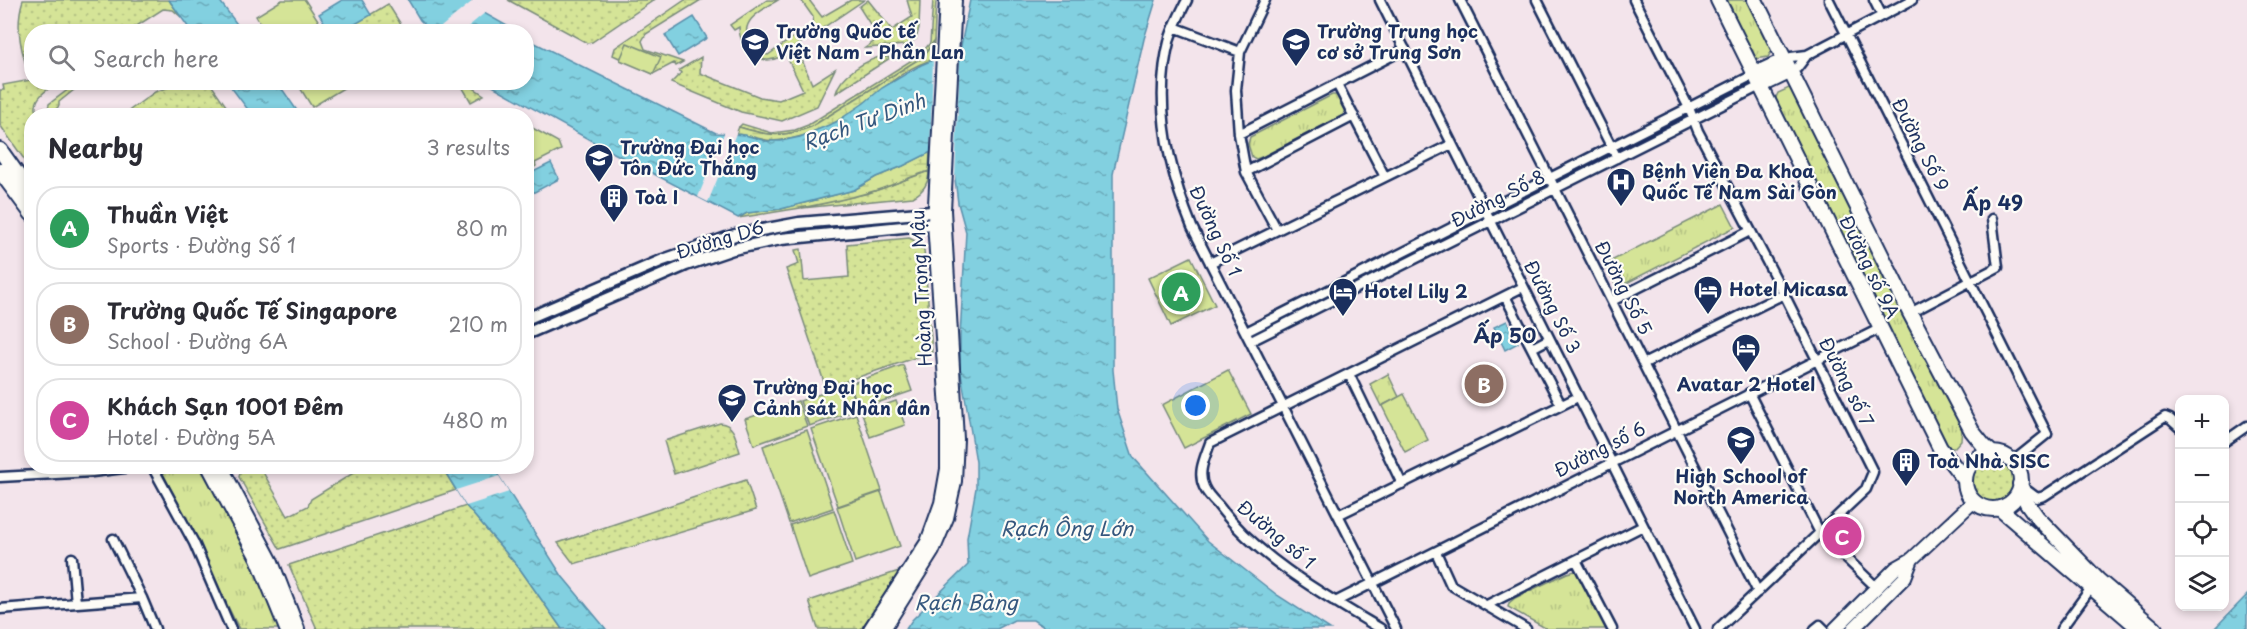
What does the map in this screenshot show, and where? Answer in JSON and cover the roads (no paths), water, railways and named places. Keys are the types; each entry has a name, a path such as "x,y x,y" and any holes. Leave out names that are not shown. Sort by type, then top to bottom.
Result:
{"main road":[{"path":"946,0 949,16"},
{"path":"949,16 955,0"},
{"name":"Đường số 9A","path":"1718,0 1879,329 1940,448 1965,480"},
{"name":"Đường số 9A","path":"1755,0 1910,314 1972,431 1984,447 1993,454"},
{"name":"Hoàng Trọng Mậu","path":"884,629 892,608 927,542 941,503 946,469 939,217 949,16"},
{"path":"1757,80 1788,65"},
{"path":"0,150 24,184"},
{"path":"2,175 24,204"},
{"path":"2020,484 2013,500 1999,508 1981,507 1973,502 1968,494 1965,480 1970,464 1985,455 2000,454 2012,462 2017,468 2027,503 2037,517 2144,626"},
{"path":"217,474 258,558 287,629"},
{"path":"218,474 271,562 297,629"},
{"path":"1834,629 1896,568 1912,559 1973,502"},
{"path":"1999,508 2091,588 2144,626"},
{"path":"1853,629 1905,577 1912,559"},
{"name":"Hoàng Trọng Mậu","path":"870,629 892,608"}],"street":[{"name":"Đường Số 1","path":"1187,0 1170,38 1164,75 1165,123 1169,159 1177,190 1192,227 1251,342"},
{"path":"1265,0 1240,52 1236,90 1239,134 1246,172 1277,230"},
{"name":"Đường Số 3","path":"1380,0 1695,629"},
{"name":"Đường Số 5","path":"1461,0 1758,592"},
{"path":"1537,0 1617,158"},
{"path":"1634,0 1689,108"},
{"name":"Đường Số 9","path":"1828,0 2048,434 2012,462"},
{"path":"1874,0 1882,16"},
{"path":"1788,65 1797,68 1807,55 1912,0"},
{"path":"1174,27 1240,52"},
{"path":"1239,134 1405,49"},
{"name":"Đường Số 8","path":"1246,332 1689,108 1757,80"},
{"name":"Đường Số 8","path":"1251,342 1694,119 1757,80"},
{"path":"1337,84 1385,177"},
{"name":"Đường số 7","path":"1689,108 1698,132 1784,294 1873,472 1866,489 1718,629"},
{"path":"1246,172 1354,116"},
{"path":"1210,263 1452,144"},
{"name":"Đường D6","path":"534,316 695,248 735,235 799,223 939,217"},
{"name":"Đường D6","path":"534,331 699,260 733,249 781,239 939,217"},
{"path":"1910,314 1998,267 1992,219"},
{"path":"1612,301 1750,231"},
{"path":"695,248 699,260"},
{"name":"Đường số 1","path":"1381,629 1335,602 1274,560 1230,522 1204,488 1200,472 1210,444 1523,286"},
{"path":"1643,364 1784,294"},
{"path":"1505,296 1561,405"},
{"name":"Đường số 6","path":"1335,602 1879,329"},
{"name":"Đường Số 3","path":"1532,348 1550,339"},
{"path":"1251,342 1396,629"},
{"path":"1349,374 1402,483"},
{"path":"1749,393 1820,533 1876,587"},
{"path":"1338,515 1578,397"},
{"path":"2020,484 2037,498 2044,496 2164,417 2175,424"},
{"path":"2229,439 2247,426"},
{"path":"0,477 55,474"},
{"path":"156,474 194,543 231,629"},
{"path":"1487,605 1643,526"},
{"path":"113,539 155,629"},
{"path":"1436,552 1451,585 1526,629"},
{"path":"72,558 76,603"},
{"path":"1576,560 1612,629"},
{"path":"2061,629 2091,588"},
{"path":"0,609 142,598"},
{"path":"1815,629 1820,625 1824,629"}],"water":[{"path":"169,0 219,0 237,24 186,24"},
{"path":"342,0 362,0 371,15 355,24 325,24 319,14"},
{"path":"408,0 471,0 475,8 504,24 424,24"},
{"name":"Rạch Ông Lớn","path":"970,0 1156,0 1144,39 1113,174 1113,370 1117,409 1133,457 1208,541 1277,595 1330,629 1047,629 1033,620 1014,620 997,629 906,629 912,620 968,565 967,538 976,488 976,462 960,367 966,232 958,203 953,162 943,146 876,177 854,190 781,209 747,213 738,218 500,90 534,90 534,42 716,133 745,135 766,141 781,141 800,137 836,122 882,88 921,65 933,60 952,59 960,51"},
{"path":"694,17 707,38 678,56 665,35"},
{"path":"233,90 283,90 295,108 247,108"},
{"path":"551,163 559,179 534,192 534,172"},
{"path":"1507,321 1518,343 1505,350 1494,327"},
{"path":"446,474 497,474 562,576 606,629 562,629 520,569 466,506"},
{"path":"2247,595 2247,629 2214,629"}],"place":[{"name":"Trường Quốc tế Việt Nam - Phần Lan","path":"755,68"},
{"name":"Trường Trung học cơ sở Trung Sơn","path":"1296,68"},
{"name":"Trường Đại học Tôn Đức Thắng","path":"599,184"},
{"name":"Bệnh Viện Đa Khoa Quốc Tế Nam Sài Gòn","path":"1621,208"},
{"name":"Toà I","path":"614,224"},
{"name":"Thuần Việt","path":"1181,292"},
{"name":"Hotel Micasa","path":"1708,316"},
{"name":"Hotel Lily 2","path":"1343,318"},
{"name":"Avatar 2 Hotel","path":"1746,374"},
{"name":"Trường Quốc Tế Singapore","path":"1484,384"},
{"name":"Trường Đại học Cảnh sát Nhân dân","path":"732,424"},
{"name":"High School of North America","path":"1741,466"},
{"name":"Toà Nhà SISC","path":"1906,488"},
{"name":"Khách Sạn 1001 Đêm","path":"1842,536"}],"district":[{"name":"Ấp 49","path":"1993,203"},
{"name":"Ấp 50","path":"1505,336"}],"water label":[{"name":"Rạch Tư Dinh","path":"864,122"},
{"name":"Rạch Bàng","path":"966,603"}]}
